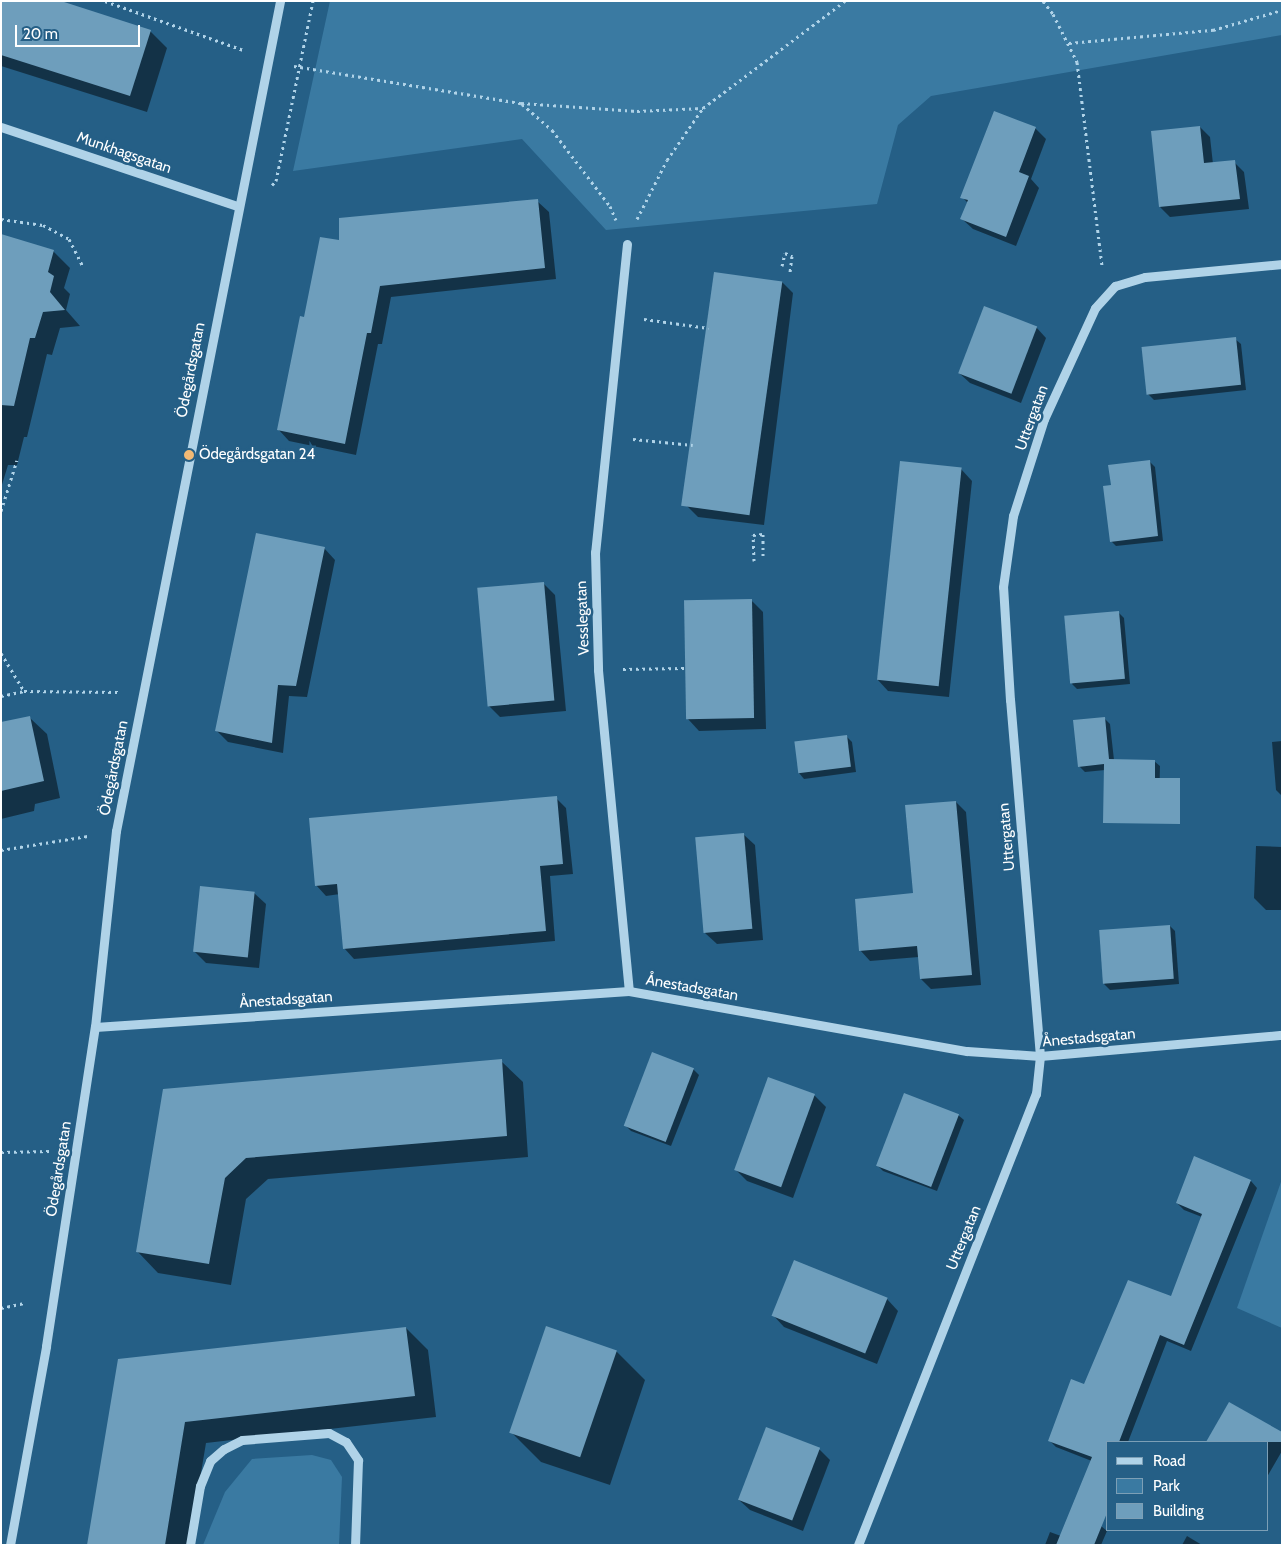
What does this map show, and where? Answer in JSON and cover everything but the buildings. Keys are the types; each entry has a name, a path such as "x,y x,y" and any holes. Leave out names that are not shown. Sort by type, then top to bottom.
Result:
{"street":[{"name":"Ödegårdsgatan","path":"10,1545 95,1027 116,831 237,206 280,1"},
{"name":"Munkhagsgatan","path":"1,127 237,206"},
{"name":"Vesslegatan","path":"627,244 605,436 595,552 598,670 629,991"},
{"path":"1115,286 1145,277 1282,264"},
{"name":"Uttergatan","path":"858,1545 1036,1094 1040,1056 1004,620 1006,557 1013,516 1044,419 1095,308 1115,286"},
{"name":"Ånestadsgatan","path":"95,1027 629,991 967,1051 1040,1056 1282,1035"},
{"path":"190,1545 200,1486 210,1461 224,1449 242,1440 329,1434 346,1442 358,1460 355,1545"}],"path":[{"path":"105,1 268,58 392,84 521,103 637,111 703,108"},
{"path":"627,244 667,160 703,108 844,1"},
{"path":"1042,1 1069,43 1080,81 1100,257 1105,273 1115,286"},
{"path":"1069,43 1213,30 1282,10"},
{"path":"521,103 552,130 582,167 610,206 627,244"},
{"path":"1,220 43,225 69,239 83,266"},
{"path":"782,266 785,253 792,256 790,273"},
{"path":"619,315 708,328"},
{"path":"605,436 693,445"},
{"path":"1,511 18,460"},
{"path":"754,561 753,535 763,534 762,559"},
{"path":"1,653 24,691"},
{"path":"598,670 685,668"},
{"path":"1,696 24,691 142,692"},
{"path":"1,850 116,831"},
{"path":"1,1152 76,1151"}],"green space":[{"path":"330,1 1282,1 1282,35 931,96 898,125 877,204 606,230 522,139 293,171"},
{"path":"1282,1179 1282,1328 1237,1308"},
{"path":"312,1455 331,1460 342,1477 339,1545 203,1545 225,1492 252,1459"}],"place":[{"name":"Ödegårdsgatan 24","path":"189,455"}]}
